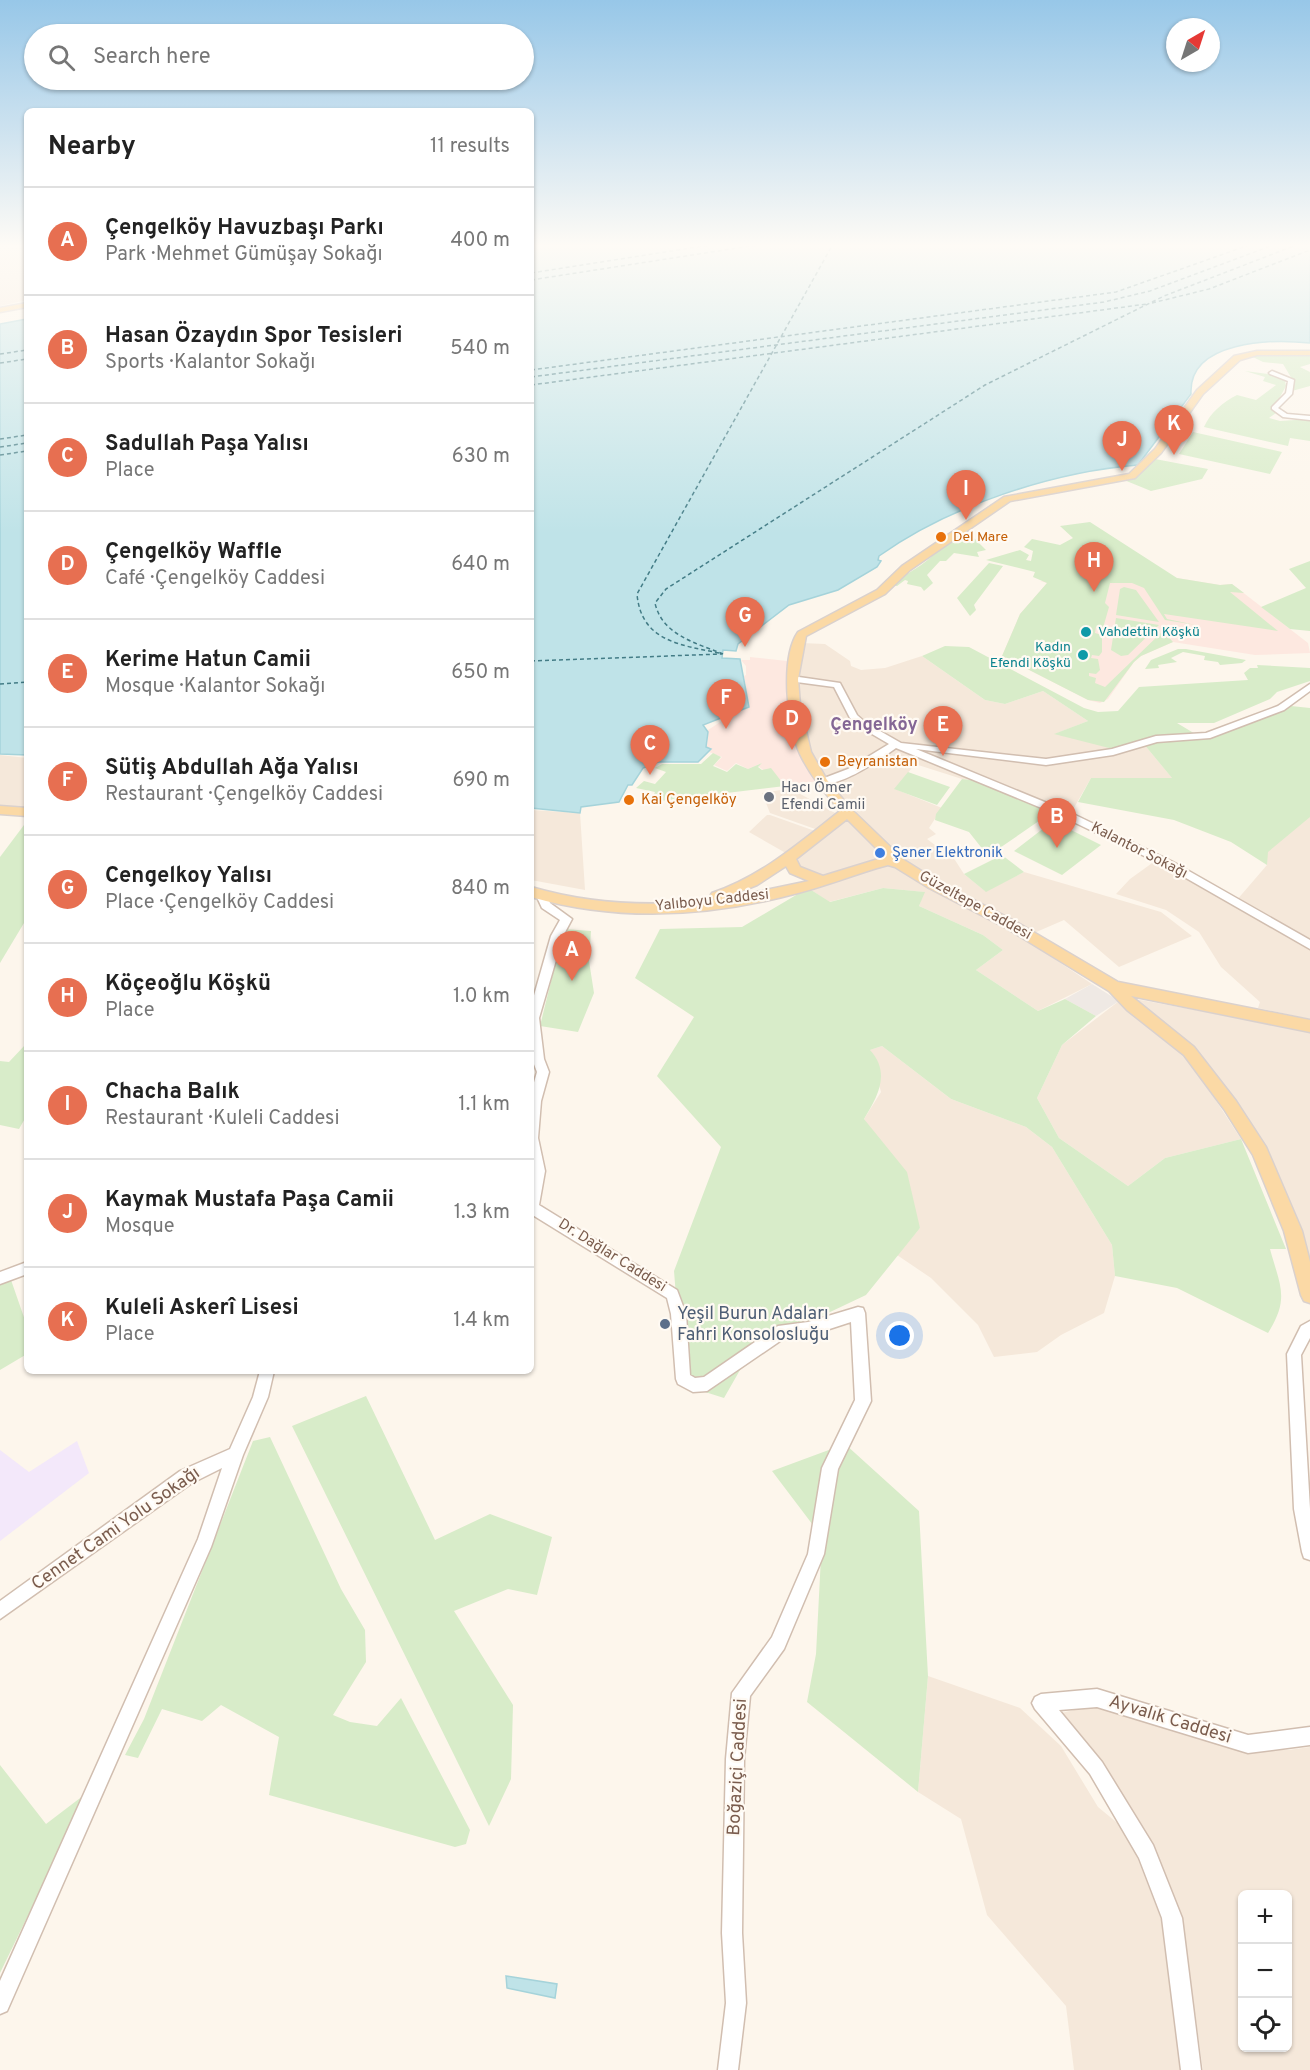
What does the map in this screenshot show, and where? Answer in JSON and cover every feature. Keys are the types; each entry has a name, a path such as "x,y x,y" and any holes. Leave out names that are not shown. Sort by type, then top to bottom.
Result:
{"main road":[{"name":"Güzeltepe Caddesi","path":"1136,999 1013,926 934,885 892,859 847,813 822,782 805,752 797,728 792,679 798,640 802,634 881,592 906,568 1007,499 1132,476 1158,451 1200,392 1237,358 1248,354 1310,353"},
{"path":"0,810 24,812"},
{"name":"Yalıboyu Caddesi","path":"534,891 609,900 664,903 731,893 775,868 847,813"},
{"path":"788,857 795,870 822,881"},
{"name":"Yalıboyu Caddesi","path":"534,891 597,906 655,908 735,901 795,889 892,859"},
{"path":"775,868 786,869 795,876 795,889"},
{"path":"1136,999 1310,1026"},
{"path":"1136,999 1189,1051 1236,1114 1260,1152 1293,1231 1310,1295"}],"street":[{"path":"1272,373 1291,380 1289,394 1274,408 1276,412 1286,417 1310,418"},
{"name":"Kalantor Sokağı","path":"792,679 837,685 853,716 895,744 1021,795 1169,864 1234,904 1310,945"},
{"path":"822,782 872,761 895,744 1046,762 1113,752 1156,739 1207,736 1281,708 1310,687"},
{"path":"534,891 546,905 566,919 557,936 534,1019"},
{"name":"Dr. Dağlar Caddesi","path":"534,1030 538,1059 543,1072 534,1113"},
{"name":"Dr. Dağlar Caddesi","path":"534,1149 538,1172 534,1196"},
{"name":"Dr. Dağlar Caddesi","path":"534,1209 672,1294 679,1305 679,1364 683,1379 693,1385 707,1384 783,1331 808,1329 858,1313"},
{"path":"0,1278 24,1269"},
{"name":"Boğaziçi Caddesi","path":"728,2070 736,2003 732,1933 735,1759 741,1692 778,1642 807,1576 816,1554 830,1468 864,1401 858,1313"},
{"path":"1310,1328 1306,1330 1293,1354 1302,1509 1310,1552"},
{"path":"0,2004 205,1541 235,1454 260,1397 266,1374"},
{"name":"Cennet Cami Yolu Sokağı","path":"0,1611 186,1477 235,1454"},
{"name":"Ayvalık Caddesi","path":"1191,2070 1172,1918 1146,1852 1096,1768 1041,1703 1097,1698 1248,1744 1310,1736"}],"shaded area":[{"path":"1177,578 1220,585 1232,584 1308,643 1310,653 1255,655 1173,642 1141,656 1134,662 1108,699 1100,703 1088,700 1002,656 1020,614 1047,583 1040,581"},
{"path":"801,643 825,644 850,661 851,666 861,670 885,668 922,656 985,700 1005,704 1043,691 1088,721 1055,734 1143,743 1173,779 1091,778 1071,813 895,743 845,775 825,780 808,750 798,712 796,679"},
{"path":"750,657 787,661 818,781 785,786 758,766 762,763 748,769 736,763 727,771 714,765 722,757 709,752 712,749 707,747 708,730 749,706 744,676 746,666 741,660 750,660"},
{"path":"897,746 980,781 962,779 915,764 895,789 942,808 929,828 936,834 927,839 955,860 964,874 985,891 1024,872 1161,912 1192,936 1119,967 1064,920 1034,933 941,884 896,854 851,813 827,783"},
{"path":"0,755 24,758 24,808 0,806"},
{"path":"787,789 837,814 818,830 770,813 762,793"},
{"path":"534,810 580,813 585,890 534,881"},
{"path":"767,815 815,831 788,853 784,852 749,832"},
{"path":"847,817 885,857 821,878 803,872 794,856"},
{"path":"1307,817 1310,817 1310,941 1236,901 1267,865 1267,852"},
{"path":"1155,861 1310,947 1310,1019 1258,1008 1260,1002 1221,967 1199,932 1166,910 1116,894 1130,879"},
{"path":"889,865 1023,938 1092,984 1038,1011 976,970 1003,950 983,935 919,906 924,892 883,888 829,902 808,888"},
{"path":"1092,984 1119,1001 1096,1016 1065,999"},
{"path":"1135,999 1310,1031 1310,1269 1262,1145 1194,1051 1135,1006"},
{"path":"1119,1001 1187,1056 1241,1139 1165,1158 1128,1186 1059,1138 1037,1098 1062,1045"},
{"path":"882,1046 951,1099 1026,1127 1052,1147 1112,1245 1115,1276 1104,1313 1061,1335 1037,1352 994,1357 978,1325 931,1278 897,1255 920,1228 864,1119 881,1092 870,1050"},
{"path":"77,1441 89,1473 0,1541 0,1450 29,1472"},
{"path":"928,1676 1020,1708 1061,1746 1098,1807 1127,1831 1164,1927 1181,2070 1074,2070 1066,2006 987,1915 961,1819 918,1792"},
{"path":"1100,1704 1241,1750 1289,1750 1310,1747 1310,2070 1203,2070 1181,1916 1154,1850 1057,1714"}],"green space":[{"path":"1249,355 1310,355 1310,364 1300,367 1310,372 1310,386 1292,391 1292,379 1283,364 1263,362"},
{"path":"1245,371 1284,376 1286,386 1274,408 1276,413 1269,418 1280,421 1310,419 1310,441 1290,438 1288,446 1204,427 1213,413 1237,395 1256,400 1276,385 1263,381 1265,377"},
{"path":"1193,432 1282,452 1270,474 1179,454"},
{"path":"1155,459 1208,469 1202,479 1151,491 1124,480 1133,478"},
{"path":"1090,522 1177,578 1220,585 1232,584 1244,593 1230,592 1278,631 1164,614 1167,619 1196,625 1165,620 1144,588 1132,583 1110,583 1105,603 1109,607 1103,628 1096,627 1095,633 1102,635 1102,652 1099,656 1092,655 1091,658 1098,659 1100,670 1096,674 1089,673 1089,676 1096,678 1095,683 1105,687 1163,631 1173,642 1141,656 1134,662 1104,702 1088,700 1002,656 1020,614 1047,583 1033,577 1035,572 986,560 1020,550 1029,555 1026,560 1031,561 1033,551 1024,547 1032,539 1060,545 1073,538 1060,526"},
{"path":"961,537 974,538 986,550 977,552 979,557 954,553 946,561 940,561 927,575 933,583 924,591 921,587 907,584 908,581 905,580 897,586 892,585 948,544"},
{"path":"1310,561 1310,631 1290,629 1261,607 1306,588 1289,569"},
{"path":"989,563 1003,566 974,605 976,610 970,616 957,598"},
{"path":"1124,587 1136,590 1159,622 1116,615 1120,589"},
{"path":"1116,618 1159,625 1128,655 1121,656 1111,650"},
{"path":"945,646 969,647 1084,708 1098,712 1118,711 1139,687 1248,680 1244,673 1250,668 1258,668 1257,665 1310,668 1310,681 1277,692 1270,699 1214,723 1177,723 1197,735 1216,735 1291,706 1310,708 1310,817 1268,852 1267,865 1231,842 1174,820 1078,802 1091,778 1172,778 1143,743 1113,749 1054,734 1088,721 1043,691 1005,704 985,700 922,656"},
{"path":"1178,649 1246,660 1242,663 1220,665 1218,662 1204,660 1205,656 1183,652 1171,658 1177,662 1158,665 1159,668 1145,669 1151,660"},
{"path":"713,753 721,757 713,766 727,772 736,764 748,769 762,763 758,767 762,770 771,768 785,786 660,801 653,796 655,792 636,788 644,781 655,784 666,772 655,768 662,764 701,764"},
{"path":"908,772 950,787 937,805 894,789"},
{"path":"962,779 980,781 1052,812 988,856 969,832 935,820 936,814"},
{"path":"1053,821 1101,845 1062,875 1014,851"},
{"path":"24,825 24,923 0,963 0,857"},
{"path":"1002,855 1024,872 986,892 964,874"},
{"path":"808,888 830,902 883,888 925,892 919,906 983,935 1003,950 976,970 1038,1011 1065,999 1096,1016 1062,1045 1037,1098 1059,1138 1128,1186 1165,1158 1241,1139 1286,1249 1270,1249 1280,1283 1281,1301 1275,1321 1268,1333 1177,1288 1115,1276 1112,1245 1052,1147 1026,1127 951,1099 882,1046 870,1050 880,1067 881,1076 878,1093 864,1119 907,1172 920,1228 866,1295 752,1349 724,1398 683,1385 674,1271 721,1147 657,1076 694,1017 635,978 660,929 742,927"},
{"path":"564,929 591,931 589,961 594,993 578,1032 540,1026"},
{"path":"24,1046 24,1120 19,1129 0,1125 0,1061 9,1062"},
{"path":"11,1280 24,1317 24,1356 0,1370 0,1283"},
{"path":"366,1396 435,1540 490,1514 552,1537 537,1595 508,1589 454,1611 513,1705 511,1779 489,1826 292,1426"},
{"path":"270,1437 341,1589 365,1630 366,1662 333,1715 350,1722 377,1726 401,1698 470,1830 466,1844 455,1847 269,1795 279,1737 221,1705 202,1721 162,1709 138,1758 125,1755 144,1719 253,1441"},
{"path":"845,1444 919,1511 928,1676 918,1792 807,1702 816,1654 822,1537 772,1471"},
{"path":"0,1765 46,1824 88,1792 0,1973"}],"water":[{"path":"0,341 24,341 24,755 0,754"},
{"path":"534,341 1310,341 1310,343 1255,343 1218,353 1203,363 1194,376 1191,394 1138,465 1071,475 1002,494 969,507 907,538 879,556 878,560 881,561 877,567 838,590 789,605 738,644 736,651 723,650 722,658 740,659 749,707 703,725 708,732 706,747 711,749 698,762 658,762 643,768 632,785 628,785 619,802 581,807 580,813 534,808"},
{"path":"506,1976 557,1984 555,1998 507,1988"}],"ferry route":[{"path":"534,370 751,341"},
{"path":"777,345 779,341"},
{"path":"777,345 809,341"},
{"path":"772,353 869,341"},
{"path":"723,654 691,641 665,623 655,603 666,589 985,385 1074,341"},
{"path":"534,377 777,345"},
{"path":"772,353 777,345"},
{"path":"0,354 24,350"},
{"path":"534,385 772,353"},
{"path":"719,653 677,643 654,631 640,610 637,594 772,353"},
{"path":"0,363 24,359"},
{"path":"0,439 24,435"},
{"path":"0,447 24,443"},
{"path":"0,455 24,451"},
{"path":"534,661 722,654"},
{"path":"0,684 24,682"}],"place":[{"name":"Kuleli Askerî Lisesi","path":"1174,455"},
{"name":"Kaymak Mustafa Paşa Camii","path":"1122,471"},
{"name":"Chacha Balık","path":"966,520"},
{"name":"Del Mare","path":"941,537"},
{"name":"Köçeoğlu Köşkü","path":"1094,592"},
{"name":"Vahdettin Köşkü","path":"1086,632"},
{"name":"Cengelkoy Yalısı","path":"745,647"},
{"name":"Kadın Efendi Köşkü","path":"1083,655"},
{"name":"Sütiş Abdullah Ağa Yalısı","path":"726,729"},
{"name":"Çengelköy Waffle","path":"792,750"},
{"name":"Kerime Hatun Camii","path":"943,756"},
{"name":"Beyranistan","path":"825,762"},
{"name":"Sadullah Paşa Yalısı","path":"650,775"},
{"name":"Hacı Ömer Efendi Camii","path":"769,797"},
{"name":"Kai Çengelköy","path":"629,800"},
{"name":"Hasan Özaydın Spor Tesisleri","path":"1057,848"},
{"name":"Şener Elektronik","path":"880,853"},
{"name":"Çengelköy Havuzbaşı Parkı","path":"572,981"},
{"name":"Yeşil Burun Adaları Fahri Konsolosluğu","path":"665,1324"}],"district":[{"name":"Çengelköy","path":"874,725"}]}
